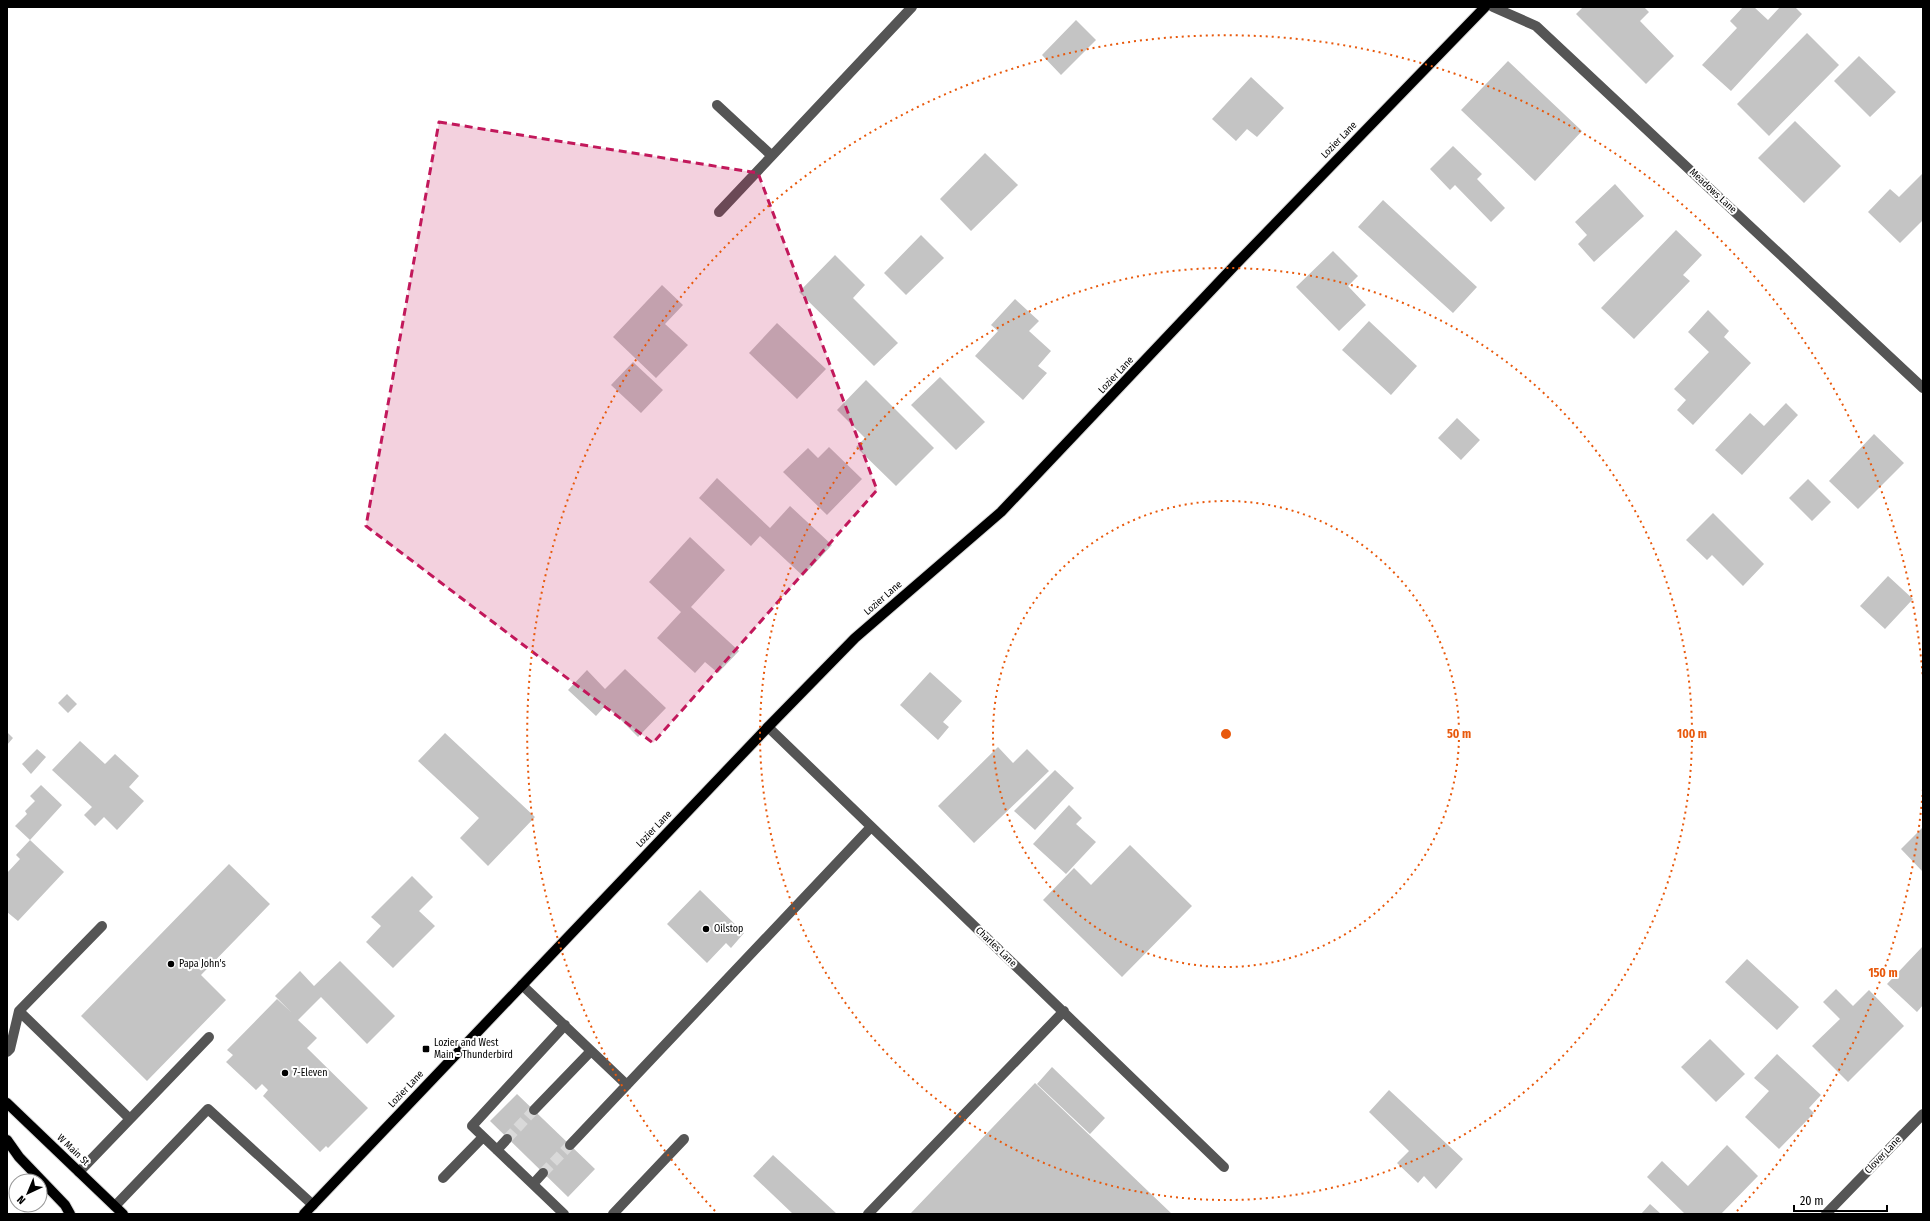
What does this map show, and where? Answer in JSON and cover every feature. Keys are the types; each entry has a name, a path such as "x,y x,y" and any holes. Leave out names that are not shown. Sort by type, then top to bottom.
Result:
{"main road":[{"name":"Lozier Lane","path":"304,1214 768,727 855,638 1001,512 1061,451 1237,263 1485,7"},
{"name":"W Main St","path":"7,1103 123,1214"},
{"path":"7,1140 19,1157 65,1205 70,1214"}],"street":[{"path":"719,212 771,155 912,7"},
{"name":"Meadows Lane","path":"1494,7 1536,26 1923,388"},
{"path":"717,105 771,155"},
{"name":"Charles Lane","path":"768,727 1224,1167"},
{"path":"570,1145 871,827"},
{"path":"7,1052 10,1049 19,1011 102,926"},
{"path":"522,985 627,1085"},
{"path":"19,1011 130,1119"},
{"path":"868,1214 1064,1012"},
{"path":"564,1214 472,1126 565,1026"},
{"path":"79,1172 209,1037"},
{"path":"534,1110 591,1051"},
{"path":"115,1206 208,1109 313,1205"},
{"name":"Clover Lane","path":"1826,1214 1923,1114"},
{"path":"443,1178 483,1137"},
{"path":"497,1150 507,1138"},
{"path":"613,1214 684,1139"},
{"path":"532,1184 543,1173"}],"highlighted area":[{"path":"439,122 758,173 877,490 653,743 366,526"}],"building":[{"path":"1583,7 1644,7 1649,12 1640,21 1674,56 1646,84 1576,14"},
{"path":"1743,7 1754,7 1768,20 1780,7 1795,7 1802,14 1731,91 1702,65 1737,28 1730,21"},
{"path":"1076,20 1096,40 1061,75 1042,55"},
{"path":"1807,33 1839,65 1769,136 1737,104"},
{"path":"1859,56 1896,92 1870,117 1834,81"},
{"path":"1508,61 1582,131 1535,181 1461,110"},
{"path":"1251,77 1284,108 1257,137 1247,129 1236,141 1212,119"},
{"path":"1795,121 1841,166 1804,203 1758,158"},
{"path":"1453,146 1482,174 1477,179 1505,208 1491,222 1455,185 1450,190 1430,169"},
{"path":"985,153 1018,185 971,231 940,199"},
{"path":"1923,173 1923,220 1900,243 1868,212 1890,189 1899,197"},
{"path":"1615,184 1644,216 1594,262 1578,244 1587,235 1575,222"},
{"path":"1383,200 1477,287 1453,313 1358,227"},
{"path":"1676,230 1702,255 1683,275 1690,281 1634,339 1601,308"},
{"path":"921,235 944,258 906,295 884,273"},
{"path":"1333,251 1358,276 1348,286 1366,305 1339,331 1296,287"},
{"path":"835,255 865,285 853,298 898,343 874,366 799,292"},
{"path":"662,285 683,305 665,324 688,345 656,378 613,337"},
{"path":"1015,299 1039,321 1029,331 1051,351 1038,366 1047,373 1023,400 975,356 998,331 991,325"},
{"path":"1708,310 1729,331 1724,337 1751,363 1693,425 1677,410 1686,400 1674,389 1709,352 1688,332"},
{"path":"1369,321 1417,366 1391,395 1342,350"},
{"path":"777,323 826,369 797,399 749,353"},
{"path":"633,362 663,390 641,413 611,385"},
{"path":"940,377 985,422 956,450 911,405"},
{"path":"866,380 934,448 896,486 856,447 865,438 837,410"},
{"path":"1786,403 1798,415 1742,475 1715,450 1750,413 1764,426"},
{"path":"1457,418 1480,440 1461,460 1438,438"},
{"path":"1874,434 1904,463 1858,509 1829,481"},
{"path":"829,447 862,479 827,515 783,472 808,448 818,458"},
{"path":"717,478 770,528 790,506 832,545 803,576 760,536 751,546 699,498"},
{"path":"1808,479 1831,502 1812,521 1789,498"},
{"path":"1713,513 1764,564 1743,586 1712,555 1707,560 1686,540"},
{"path":"690,537 725,570 691,607 739,651 718,673 705,662 695,673 657,638 681,612 649,582"},
{"path":"1888,576 1913,599 1885,629 1860,606"},
{"path":"625,669 666,708 638,737 606,705 596,716 568,690 587,670 605,689"},
{"path":"930,672 962,701 943,722 949,727 938,740 900,705"},
{"path":"67,694 77,704 68,713 58,703"},
{"path":"7,732 13,738 7,745"},
{"path":"445,733 535,817 488,866 460,838 479,818 418,761"},
{"path":"80,741 105,764 115,754 139,776 129,787 144,801 117,830 104,817 95,826 84,815 92,807 52,770"},
{"path":"998,747 1013,763 1027,749 1049,771 974,843 938,806"},
{"path":"37,749 46,757 31,774 22,764"},
{"path":"1055,770 1074,788 1035,830 1014,811"},
{"path":"41,785 62,805 30,840 15,826 27,814 25,811 35,801 30,796"},
{"path":"1069,805 1082,818 1076,824 1096,842 1066,874 1033,844"},
{"path":"1923,827 1923,872 1901,849"},
{"path":"30,840 64,872 18,921 7,912 7,873 20,859 16,855"},
{"path":"1130,845 1192,906 1122,977 1043,900 1074,868 1091,885"},
{"name":"Papa John's","path":"229,864 270,904 201,975 226,1000 147,1081 81,1016"},
{"path":"412,876 433,897 419,911 435,926 393,968 366,942 381,926 371,917"},
{"name":"Oilstop","path":"700,890 744,933 731,948 726,943 707,963 667,924"},
{"path":"1923,946 1923,1005 1917,1012 1887,984"},
{"path":"1747,959 1799,1007 1777,1030 1725,982"},
{"name":"7-Eleven","path":"340,961 395,1016 367,1044 321,997 298,1020 317,1038 307,1048 368,1108 328,1148 326,1146 320,1152 263,1096 268,1090 262,1084 256,1090 226,1062 233,1055 227,1050 277,999 291,1012 275,996 300,971 314,986"},
{"path":"1836,989 1853,1006 1869,990 1904,1026 1848,1082 1812,1046 1840,1019 1823,1002"},
{"path":"1710,1039 1745,1074 1716,1102 1681,1067"},
{"path":"1777,1054 1821,1095 1809,1108 1814,1113 1779,1149 1745,1117 1769,1091 1754,1078"},
{"path":"1052,1067 1105,1118 1090,1134 1037,1084"},
{"path":"1035,1083 1172,1214 910,1214"},
{"path":"1389,1090 1463,1159 1436,1189 1424,1176 1418,1183 1397,1163 1409,1151 1369,1112"},
{"path":"517,1094 595,1169 568,1197 490,1121"},
{"path":"1727,1145 1758,1176 1721,1214 1685,1214 1647,1177 1662,1161 1688,1186"},
{"path":"773,1155 837,1214 793,1214 753,1176"},
{"path":"1650,1204 1661,1214 1641,1214"}],"tunnel":[{"path":"507,1139 534,1110"},
{"path":"543,1173 570,1145"}],"place":[{"name":"Oilstop","path":"706,929"},
{"name":"Papa John's","path":"171,964"},
{"name":"Lozier and West Main - Thunderbird","path":"426,1049"},
{"name":"7-Eleven","path":"285,1073"}]}
